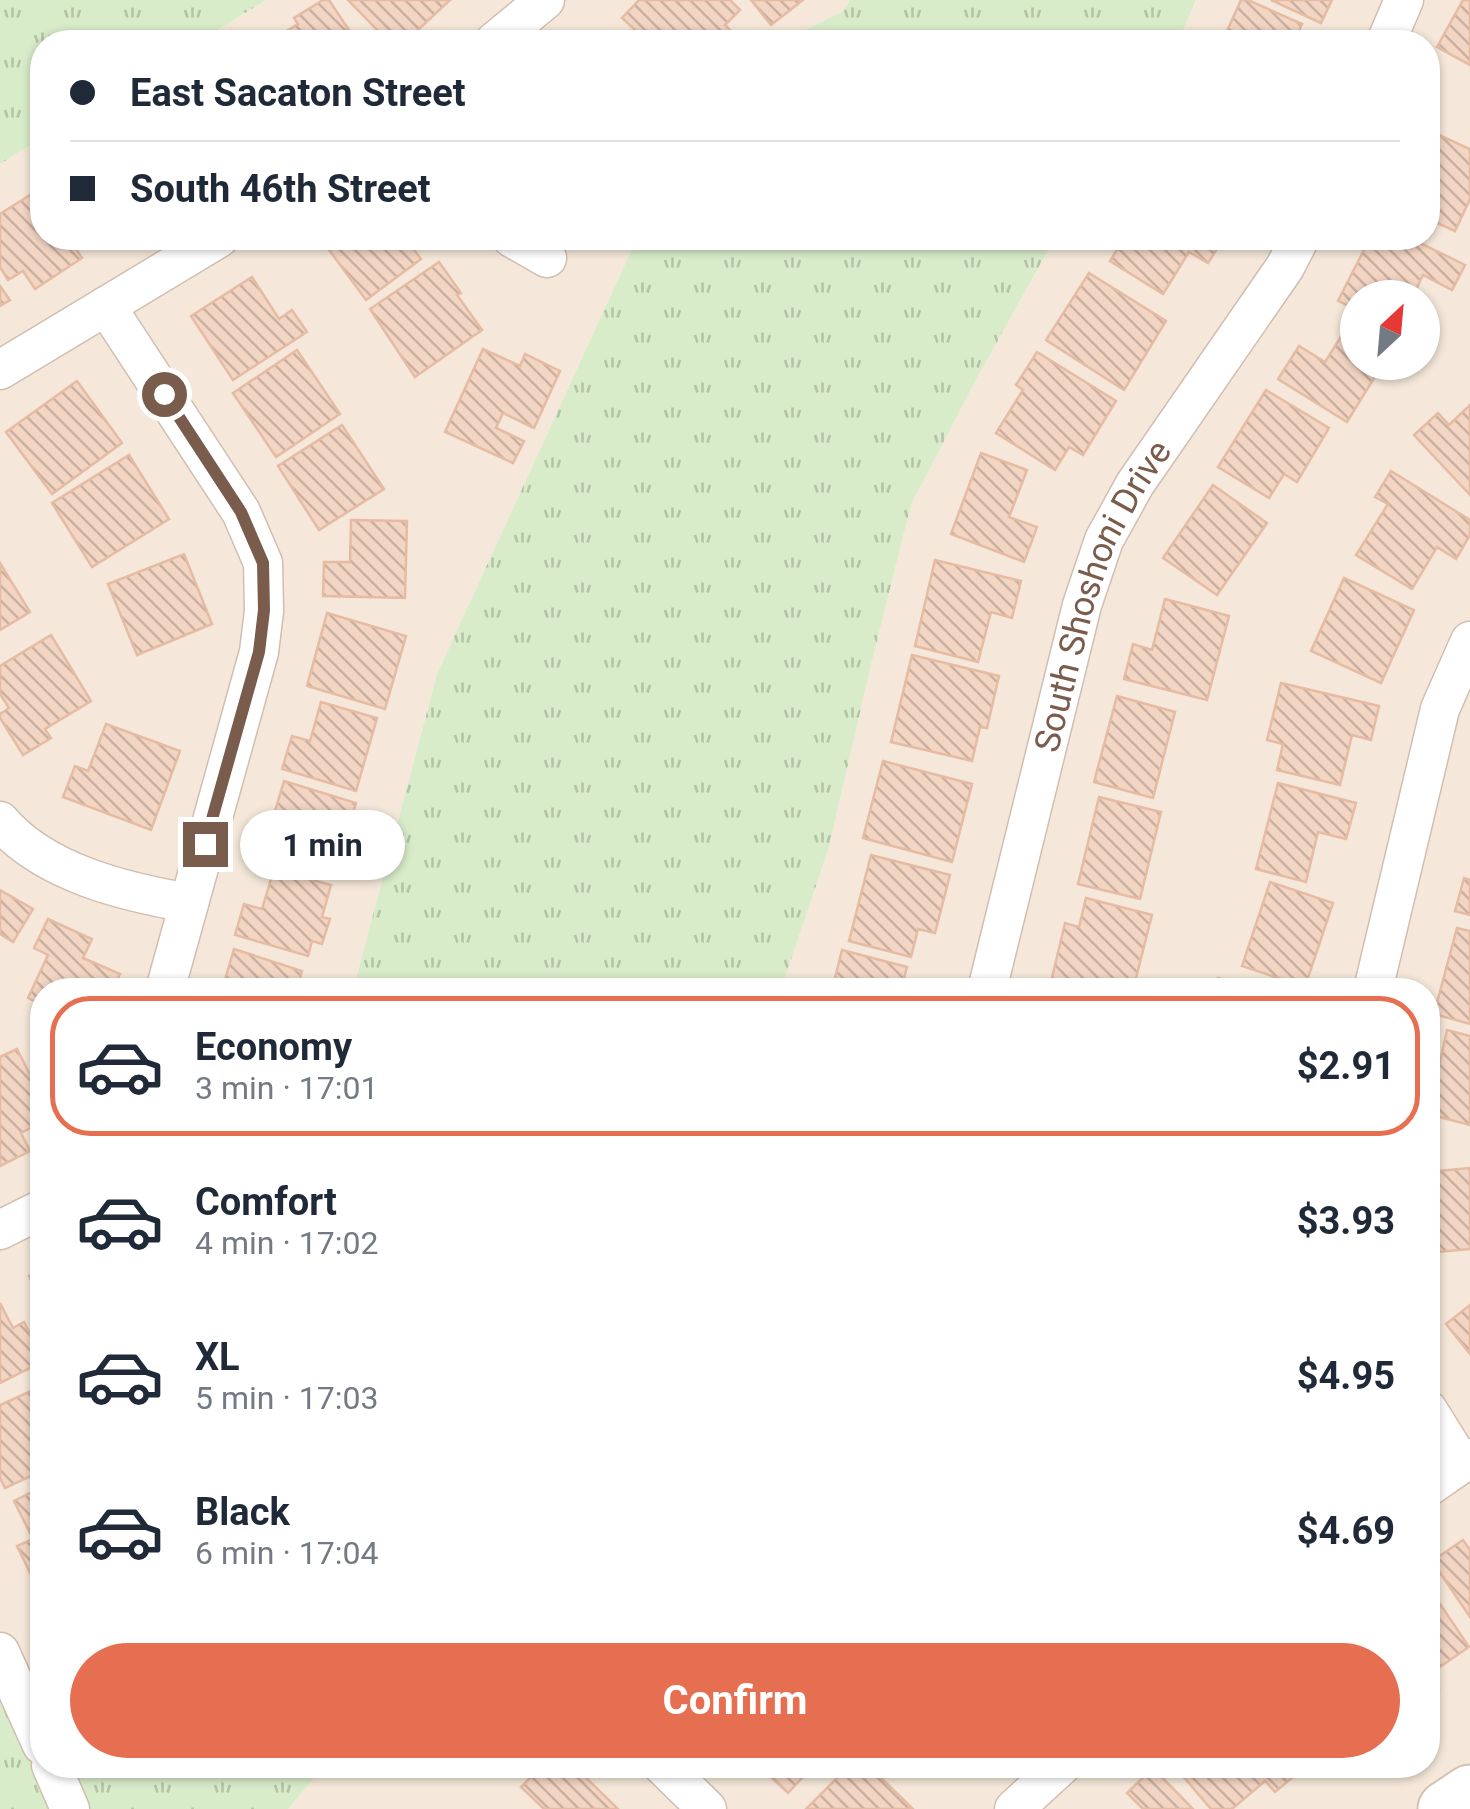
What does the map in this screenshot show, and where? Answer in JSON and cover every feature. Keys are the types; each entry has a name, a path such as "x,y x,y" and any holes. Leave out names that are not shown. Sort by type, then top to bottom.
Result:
{"street":[{"path":"508,30 544,0"},
{"path":"1391,30 1404,0"},
{"path":"0,370 199,250"},
{"path":"533,250 547,258"},
{"name":"South Shoshoni Drive","path":"989,978 1082,605 1104,540 1135,484 1294,250"},
{"path":"106,306 241,512 263,563 264,610 259,652 168,978"},
{"path":"1376,978 1440,709 1470,641"},
{"path":"0,821 14,838 81,876 146,896 189,903"},
{"path":"0,1230 30,1215"},
{"path":"1440,1427 1465,1461 1440,1479"},
{"path":"0,1652 30,1719"},
{"path":"57,1778 70,1809"},
{"path":"675,1778 707,1809"},
{"path":"1014,1809 1048,1778"}],"shaded area":[{"path":"266,0 850,0 843,11 806,30 217,30"},
{"path":"1196,0 1470,0 1470,1809 288,1809 314,1778 1440,1778 1440,978 785,978 829,847 911,505 1048,250 1440,250 1440,30 1183,30"},
{"path":"30,145 30,250 631,250 437,674 356,978 30,978 30,1702 25,1706 0,1652 0,164"}],"green space":[{"path":"0,0 266,0 217,30 30,30 30,145 0,164"},
{"path":"850,0 1196,0 1183,30 806,30 843,11"},
{"path":"631,250 1048,250 911,505 829,847 785,978 356,978 437,674"},
{"path":"0,1653 26,1705 30,1702 30,1778 314,1778 288,1809 0,1809"}],"building":[{"path":"329,0 349,30 288,30 298,24 294,18"},
{"path":"348,0 450,0 418,30 377,30"},
{"path":"639,0 730,0 740,10 725,25 730,30 635,30 622,18"},
{"path":"751,0 803,0 771,25"},
{"path":"1241,0 1302,24 1299,30 1227,30"},
{"path":"1271,0 1332,0 1321,23"},
{"path":"1463,0 1470,0 1470,65 1440,49 1440,42"},
{"path":"1440,135 1470,149 1470,199 1455,231 1440,224"},
{"path":"30,195 30,250 77,250 82,258 35,289 23,271 8,280 0,267 0,214"},
{"path":"329,250 414,250 421,259 366,300"},
{"path":"1117,250 1216,250 1208,263 1189,252 1163,294 1110,261"},
{"path":"1364,250 1434,250 1465,265 1452,290 1440,280 1423,275 1421,280 1349,280"},
{"path":"439,262 482,330 415,377 370,309"},
{"path":"1089,273 1166,321 1124,390 1046,340"},
{"path":"252,277 279,319 292,310 307,332 233,380 191,316"},
{"path":"0,286 10,300 0,306"},
{"path":"1340,338 1340,380 1373,380 1347,422 1278,379 1299,346 1325,362"},
{"path":"483,349 520,366 525,354 560,371 534,428 503,413 496,428 524,441 513,463 445,432"},
{"path":"297,350 340,414 276,457 233,393"},
{"path":"1037,352 1116,401 1083,455 1069,447 1055,470 996,433 1023,390 1016,385"},
{"path":"77,381 122,443 52,494 6,432"},
{"path":"1266,390 1329,428 1297,482 1284,474 1269,498 1218,467"},
{"path":"1470,405 1470,495 1414,435 1438,413 1449,425"},
{"path":"342,425 384,489 319,530 278,466"},
{"path":"981,453 1027,470 1009,517 1037,527 1024,562 951,534"},
{"path":"129,455 169,519 92,567 52,503"},
{"path":"1391,471 1470,520 1470,535 1456,559 1437,547 1412,589 1356,555 1388,504 1375,497"},
{"path":"1213,485 1267,523 1217,595 1163,558"},
{"path":"351,520 407,521 405,598 323,596 324,562 350,562"},
{"path":"184,554 212,624 137,655 108,584"},
{"path":"935,560 1021,581 1012,618 991,612 978,662 915,646"},
{"path":"0,563 30,612 0,630"},
{"path":"1344,578 1414,610 1381,683 1311,651"},
{"path":"1165,599 1229,616 1207,700 1124,679 1133,644 1152,650"},
{"path":"327,613 406,636 385,709 307,686"},
{"path":"51,635 91,701 45,729 51,738 23,755 0,718 9,708 0,694 0,666"},
{"path":"912,655 999,676 987,728 980,727 972,761 891,742"},
{"path":"1281,683 1379,706 1371,740 1352,735 1340,785 1277,770 1283,744 1267,740"},
{"path":"1117,696 1175,712 1153,798 1094,782"},
{"path":"321,702 377,718 356,791 282,769 292,736 310,741"},
{"path":"106,724 180,751 151,830 63,797 75,766 88,771"},
{"path":"883,761 972,784 952,862 863,838"},
{"path":"284,781 356,803 334,877 262,854"},
{"path":"1278,783 1356,803 1346,839 1318,832 1306,882 1256,869"},
{"path":"1099,797 1161,812 1140,899 1078,884"},
{"path":"871,855 950,875 935,933 918,929 911,957 849,941"},
{"path":"274,869 331,885 322,917 330,919 322,944 312,941 308,956 235,935 244,904 262,909"},
{"path":"1464,878 1470,880 1470,915 1455,911"},
{"path":"1270,882 1333,903 1308,978 1278,978 1242,966"},
{"path":"0,890 33,909 13,942 0,934"},
{"path":"1086,898 1152,915 1136,978 1052,978 1065,923 1079,927"},
{"path":"48,919 92,939 83,958 120,974 118,978 37,978 48,955 34,948"},
{"path":"1457,928 1470,931 1470,1024 1440,1016 1440,992"},
{"path":"234,949 302,971 300,978 225,978"},
{"path":"842,950 907,967 904,978 835,978"},
{"path":"1447,1030 1470,1036 1470,1125 1440,1117 1440,1062"},
{"path":"17,1049 30,1074 30,1128 21,1133 30,1151 0,1166 0,1057"},
{"path":"1470,1168 1470,1249 1440,1252 1440,1171"},
{"path":"0,1303 13,1328 24,1322 30,1334 30,1368 0,1383"},
{"path":"1470,1305 1470,1354 1446,1324"},
{"path":"30,1391 30,1477 5,1488 0,1478 0,1405"},
{"path":"30,1493 30,1533 14,1501"},
{"path":"30,1540 30,1573 17,1546"},
{"path":"1463,1540 1470,1550 1470,1617 1440,1573 1440,1556"},
{"path":"1440,1604 1469,1647 1440,1667"},
{"path":"530,1778 586,1778 618,1809 544,1809 521,1787"},
{"path":"772,1778 802,1778 788,1793"},
{"path":"837,1778 881,1778 913,1809 806,1809"},
{"path":"1143,1778 1163,1778 1193,1809 1143,1809 1127,1793"},
{"path":"1185,1778 1292,1778 1275,1792 1265,1781 1232,1809 1211,1809"}],"route":[{"path":"164,394 241,512 263,563 264,610 259,652 205,844"}]}
